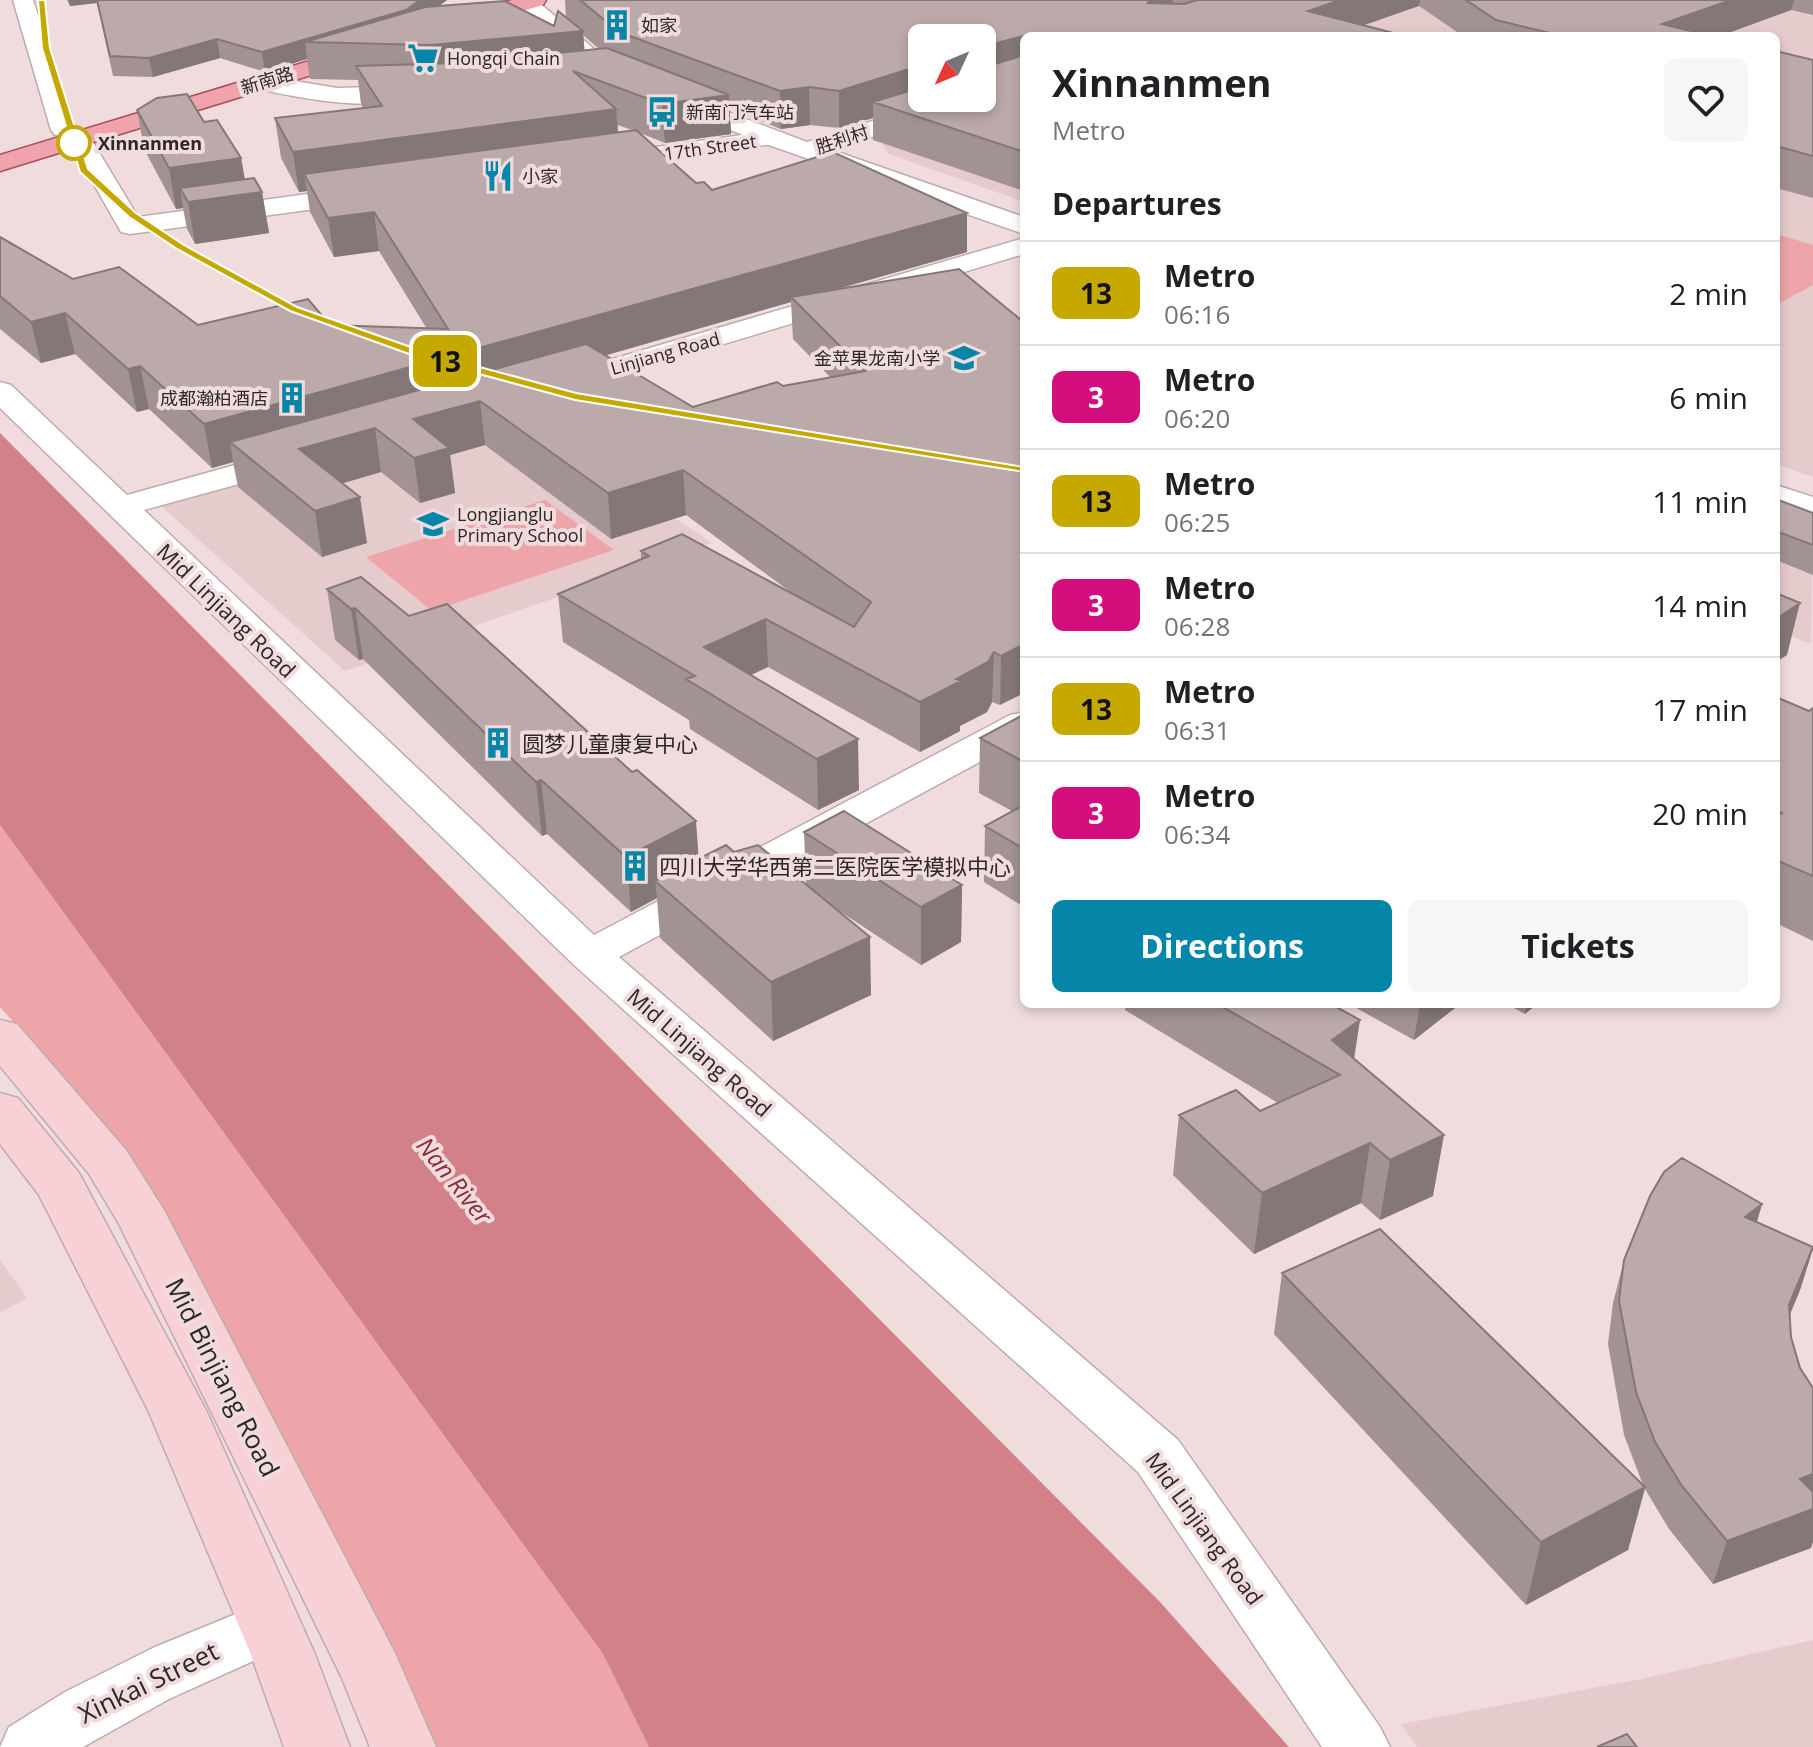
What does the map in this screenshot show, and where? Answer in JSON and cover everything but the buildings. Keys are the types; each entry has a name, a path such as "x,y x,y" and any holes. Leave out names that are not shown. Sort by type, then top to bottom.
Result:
{"main road":[{"path":"487,0 432,24 528,1"},
{"name":"新南路","path":"0,148 71,134 259,82 387,37 71,134 0,163"},
{"name":"Mid Binjiang Road","path":"0,1035 108,1162 145,1223 372,1673 403,1747"},
{"path":"0,1110 61,1186 177,1410 270,1626 317,1747"}],"street":[{"path":"23,0 71,134 130,226 396,189"},
{"path":"528,1 620,78"},
{"path":"583,78 620,78"},
{"path":"259,82 325,95 367,98 435,92"},
{"path":"656,92 772,138 1020,225"},
{"name":"胜利村","path":"807,150 924,112"},
{"name":"17th Street","path":"584,164 772,138"},
{"name":"Linjiang Road","path":"548,387 1020,247"},
{"name":"Mid Linjiang Road","path":"0,391 590,955 1158,1456 1358,1747"},
{"path":"120,507 318,452"},
{"path":"1780,497 1813,509"},
{"path":"590,955 1020,725"},
{"name":"Xinkai Street","path":"31,1747 88,1710 187,1660 270,1626"}],"shaded area":[{"path":"1316,0 1813,0 1813,477 1780,465 1780,32 1220,32"},
{"path":"1020,98 1020,201 889,154 882,144 979,112 996,112 996,106"},
{"path":"1780,235 1813,245 1813,285 1780,303"},
{"name":"Longjianglu Primary School","path":"505,403 712,543 345,671 160,505"},
{"path":"545,500 614,550 432,611 366,557"},
{"path":"1780,522 1813,534 1811,644 1780,632"},
{"path":"0,825 603,1654 649,1747 423,1747 110,1132 0,1007"},
{"path":"0,1260 27,1298 0,1313"},
{"path":"1813,1640 1813,1747 1417,1747 1401,1724 1641,1679"}],"water":[{"name":"Nan River","path":"0,433 1161,1603 1289,1747 649,1747 603,1654 0,825"}],"metro line":[{"name":"13","path":"41,0 46,48 83,170 132,215 204,263 293,309 424,355 575,396 1020,467"}],"place":[{"name":"如家","path":"617,25"},
{"name":"Hongqi Chain","path":"423,58"},
{"name":"新南门汽车站","path":"662,112"},
{"name":"Xinnanmen","path":"74,143"},
{"name":"小家","path":"498,176"},
{"name":"金苹果龙南小学","path":"964,358"},
{"name":"成都瀚柏酒店","path":"292,398"},
{"name":"Longjianglu Primary School","path":"433,524"},
{"name":"圆梦儿童康复中心","path":"498,743"},
{"name":"四川大学华西第二医院医学模拟中心","path":"635,866"}]}
